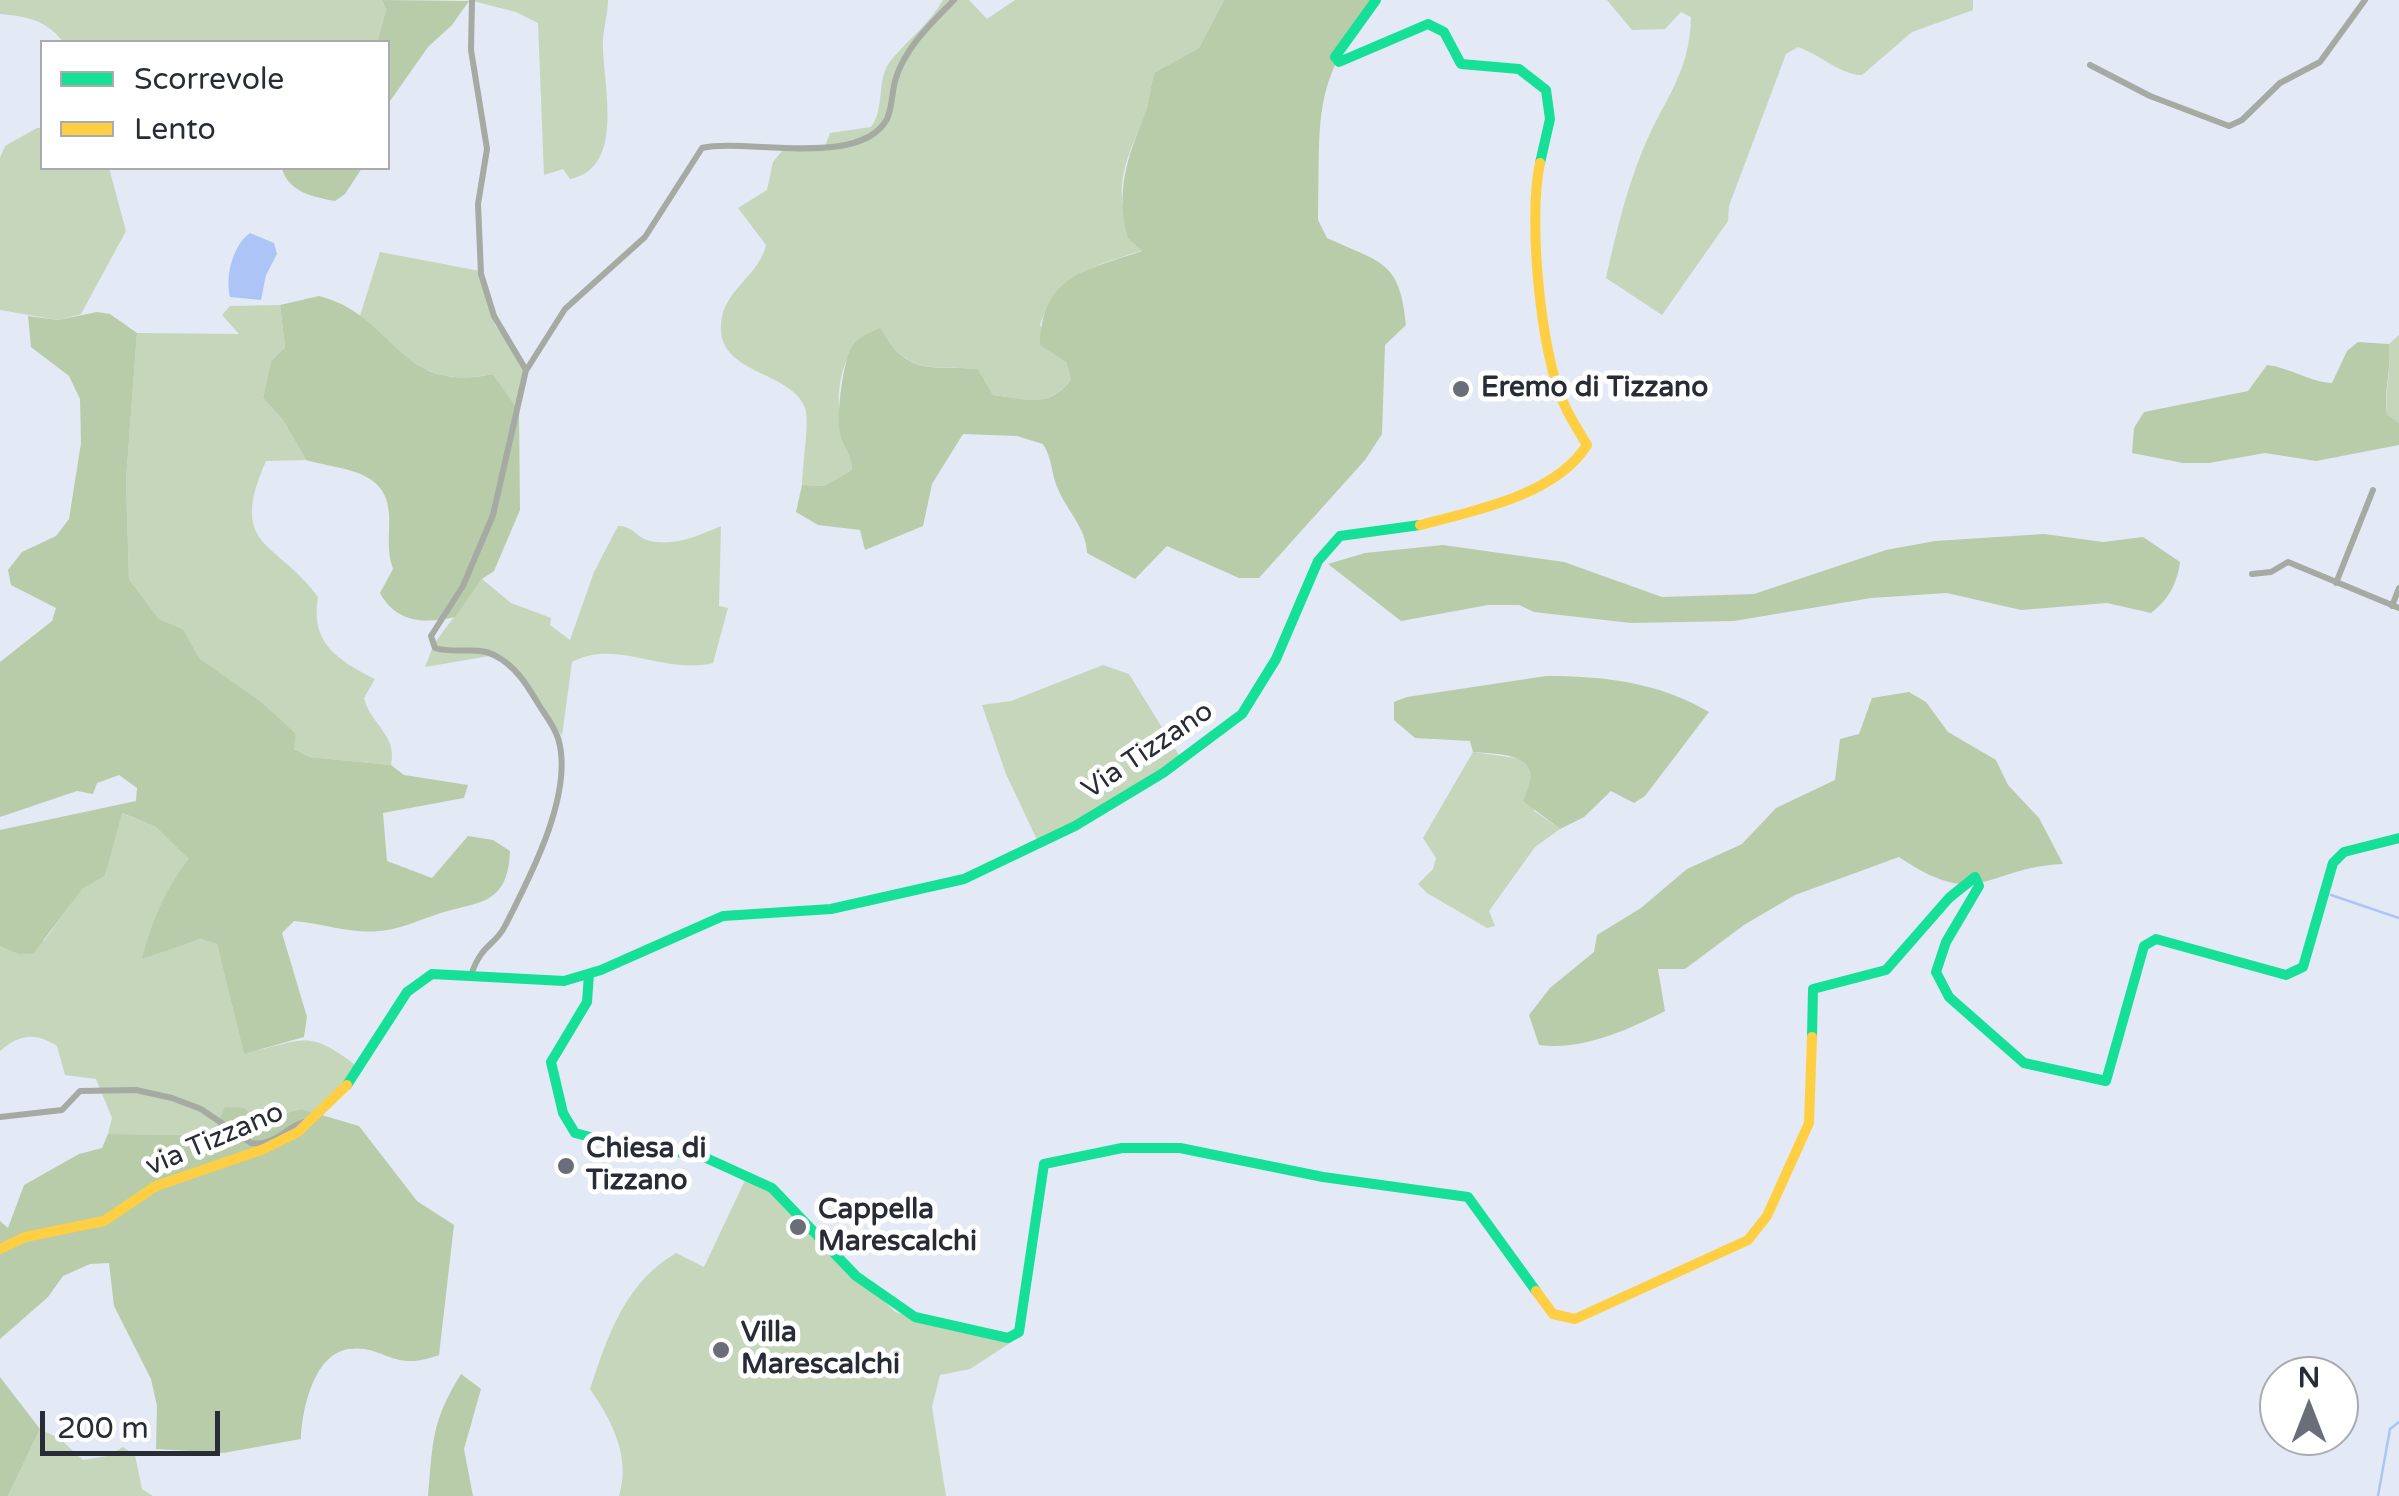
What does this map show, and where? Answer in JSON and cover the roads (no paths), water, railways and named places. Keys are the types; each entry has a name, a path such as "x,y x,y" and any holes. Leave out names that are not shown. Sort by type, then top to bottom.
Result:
{"street":[{"path":"472,0 472,50 487,149 478,204 481,274 494,316 526,370"},
{"path":"471,975 480,950 504,929 550,829 559,741 529,686 510,664 490,652 434,648 431,636 463,586 493,515 526,370 565,309 645,236 702,148 722,144 776,151 850,142 875,133 888,118 895,79 907,54 954,0"},
{"name":"Via Tizzano","path":"310,1122 374,1054 408,992 432,974 536,981 590,974 723,916 832,909 964,880 1075,826 1163,773 1242,714 1270,672 1318,561 1340,536 1397,530 1485,506 1550,479 1585,455 1588,445 1568,416 1552,365 1533,209 1550,119 1546,90 1524,70 1461,64 1444,32 1428,24 1395,34 1349,62 1339,62 1335,57 1376,0"},
{"path":"2090,65 2150,96 2229,126 2242,120 2280,83 2320,62 2365,0"},
{"path":"2336,583 2373,490"},
{"path":"2252,574 2271,572 2288,562 2396,607 2399,588"},
{"path":"590,974 587,1002 550,1062 563,1113 576,1133 638,1151 693,1152 772,1188 856,1276 914,1318 1008,1338 1020,1332 1025,1270 1042,1203 1044,1164 1122,1148 1180,1148 1323,1177 1468,1197 1554,1314 1574,1319 1748,1240 1783,1188 1809,1123 1813,989 1886,970 1950,898 1975,877 1979,886 1946,942 1936,972 1950,996 2024,1063 2106,1081 2144,946 2156,940 2286,975 2303,967 2333,863 2344,852 2399,838"},
{"path":"0,1116 62,1110 80,1091 136,1090 201,1109 251,1143 277,1139 301,1121 310,1122"},
{"name":"via Tizzano","path":"0,1249 25,1237 104,1221 156,1186 264,1149 310,1122"}],"water":[{"path":"250,233 274,243 277,254 266,275 261,300 230,297 232,262 239,245"}],"waterway":[{"path":"2331,895 2399,918"},
{"path":"2378,1496 2390,1429 2399,1422"}],"place":[{"name":"Eremo di Tizzano","path":"1461,389"},
{"name":"Chiesa di Tizzano","path":"566,1166"},
{"name":"Cappella Marescalchi","path":"798,1227"},
{"name":"Villa Marescalchi","path":"721,1350"}]}
